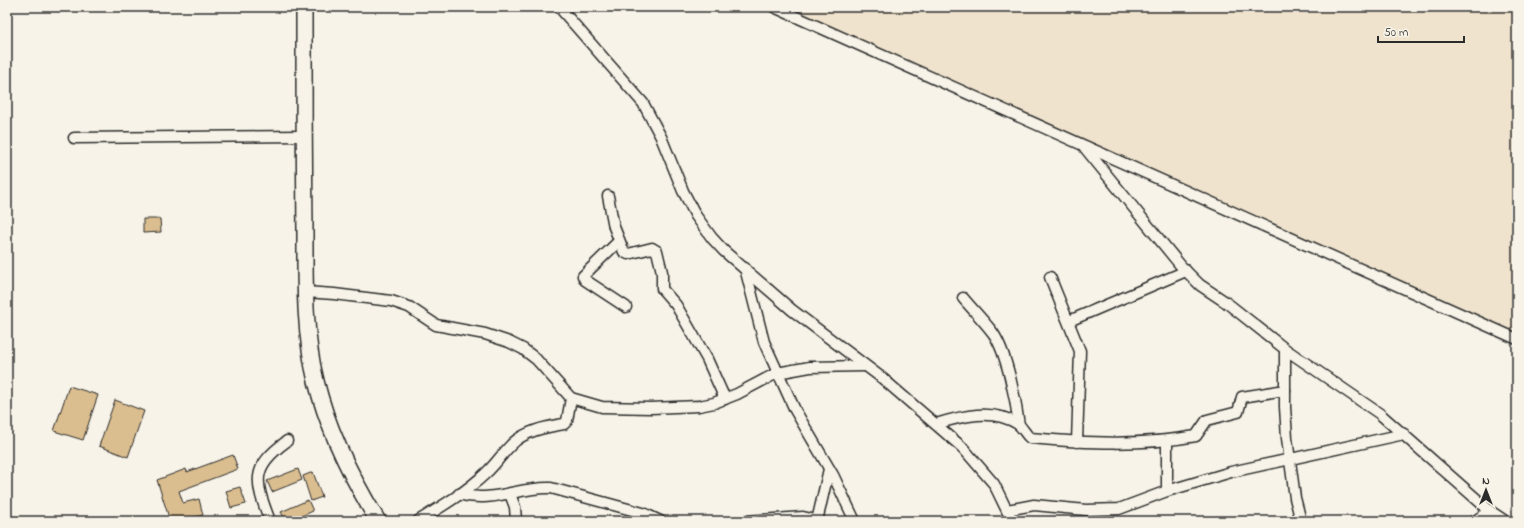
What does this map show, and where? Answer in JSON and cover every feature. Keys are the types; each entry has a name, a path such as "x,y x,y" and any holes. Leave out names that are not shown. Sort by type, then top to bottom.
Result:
{"main road":[{"path":"304,7 303,136 306,292 308,329 315,380 338,445 357,487 378,521"}],"street":[{"path":"558,7 643,103 661,137 683,191 696,216 724,251 813,327 902,394 963,448 994,484 1012,521"},
{"path":"774,7 1517,339"},
{"path":"74,138 303,136"},
{"path":"1083,146 1186,271 1200,285 1227,303 1285,349 1380,414 1490,511 1505,521"},
{"path":"608,196 614,227 624,252 628,254 656,249 662,272 662,289 676,305 707,359 725,399"},
{"path":"619,241 583,276 585,280 626,307"},
{"path":"745,268 764,342 777,373 795,410 829,469 854,521"},
{"path":"1068,321 1186,271"},
{"path":"1050,277 1080,351 1077,442"},
{"path":"306,292 363,297 391,302 409,307 436,325 485,334 509,342 523,349 536,359 570,398 602,407 626,409 699,406 725,399 777,373 810,367 865,366"},
{"path":"963,298 993,334 1001,348 1016,404 1019,425"},
{"path":"1285,349 1287,438 1295,498 1301,521"},
{"path":"936,424 962,416 975,414 996,416 1019,425 1030,438 1077,442 1167,441 1196,436 1207,420 1238,412 1242,397 1285,390"},
{"path":"418,521 459,494 487,473 512,444 522,437 534,431 564,424 567,421 570,398"},
{"path":"1007,510 1034,505 1086,510 1119,509 1167,491 1231,472 1404,434"},
{"path":"270,521 260,496 258,475 262,464 287,441"},
{"path":"1167,441 1167,491"},
{"path":"745,521 803,517 818,521 829,469"},
{"path":"459,494 484,497 510,494 543,487 560,489 607,505 650,516 656,520"},
{"path":"510,494 516,507 516,521"},
{"path":"1475,521 1490,511"}],"shaded area":[{"path":"788,7 1517,7 1517,332 1212,196"}],"building":[{"path":"143,219 160,219 161,232 143,233"},
{"path":"69,386 98,395 83,440 54,431"},
{"path":"115,400 144,411 128,457 99,446"},
{"path":"233,455 238,469 179,491 183,503 199,499 203,515 181,521 170,521 157,480 186,469 187,472"},
{"path":"298,469 302,480 272,492 267,481"},
{"path":"313,472 322,497 311,501 303,476"},
{"path":"240,487 246,504 231,508 226,491"},
{"path":"308,500 313,511 290,521 286,521 281,512"}]}
